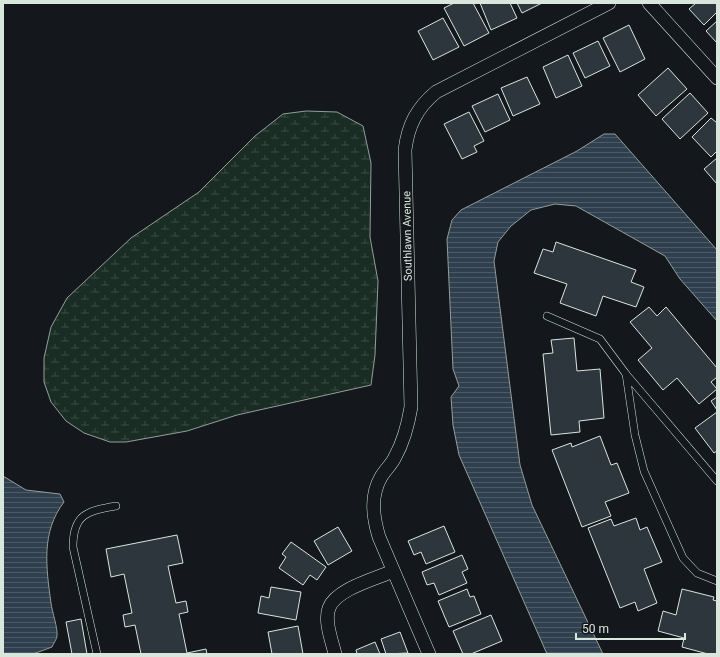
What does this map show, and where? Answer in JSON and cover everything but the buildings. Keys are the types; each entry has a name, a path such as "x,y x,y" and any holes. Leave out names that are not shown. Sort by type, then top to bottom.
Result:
{"street":[{"name":"Southlawn Avenue","path":"430,654 392,571 379,537 375,522 373,503 375,488 402,444 408,425 410,407 405,150 407,133 414,117 421,107 436,92 609,3"},
{"path":"649,3 717,78"},
{"path":"335,654 328,624 329,608 335,598 345,591 392,571"}],"lane":[{"path":"547,316 600,339 626,374 717,481"},
{"path":"626,374 635,435 644,471 682,558 697,573 717,581"},
{"path":"97,654 73,547 73,531 81,518 91,510 116,506"}],"green space":[{"path":"306,111 337,112 363,126 371,163 370,237 378,281 375,355 371,385 237,415 187,431 126,442 110,442 84,433 66,421 51,402 44,382 44,358 51,327 67,298 131,238 199,192 255,136 283,114"}],"water":[{"path":"604,134 615,134 717,250 717,321 680,279 665,256 576,206 555,204 531,210 511,226 498,242 494,261 520,465 532,505 603,654 547,654 459,455 453,425 451,397 459,386 453,369 447,239 452,220 461,210 577,151"},
{"path":"3,476 26,490 60,494 64,502 52,525 48,538 47,550 49,590 57,629 57,637 52,647 33,654 3,654"}]}
